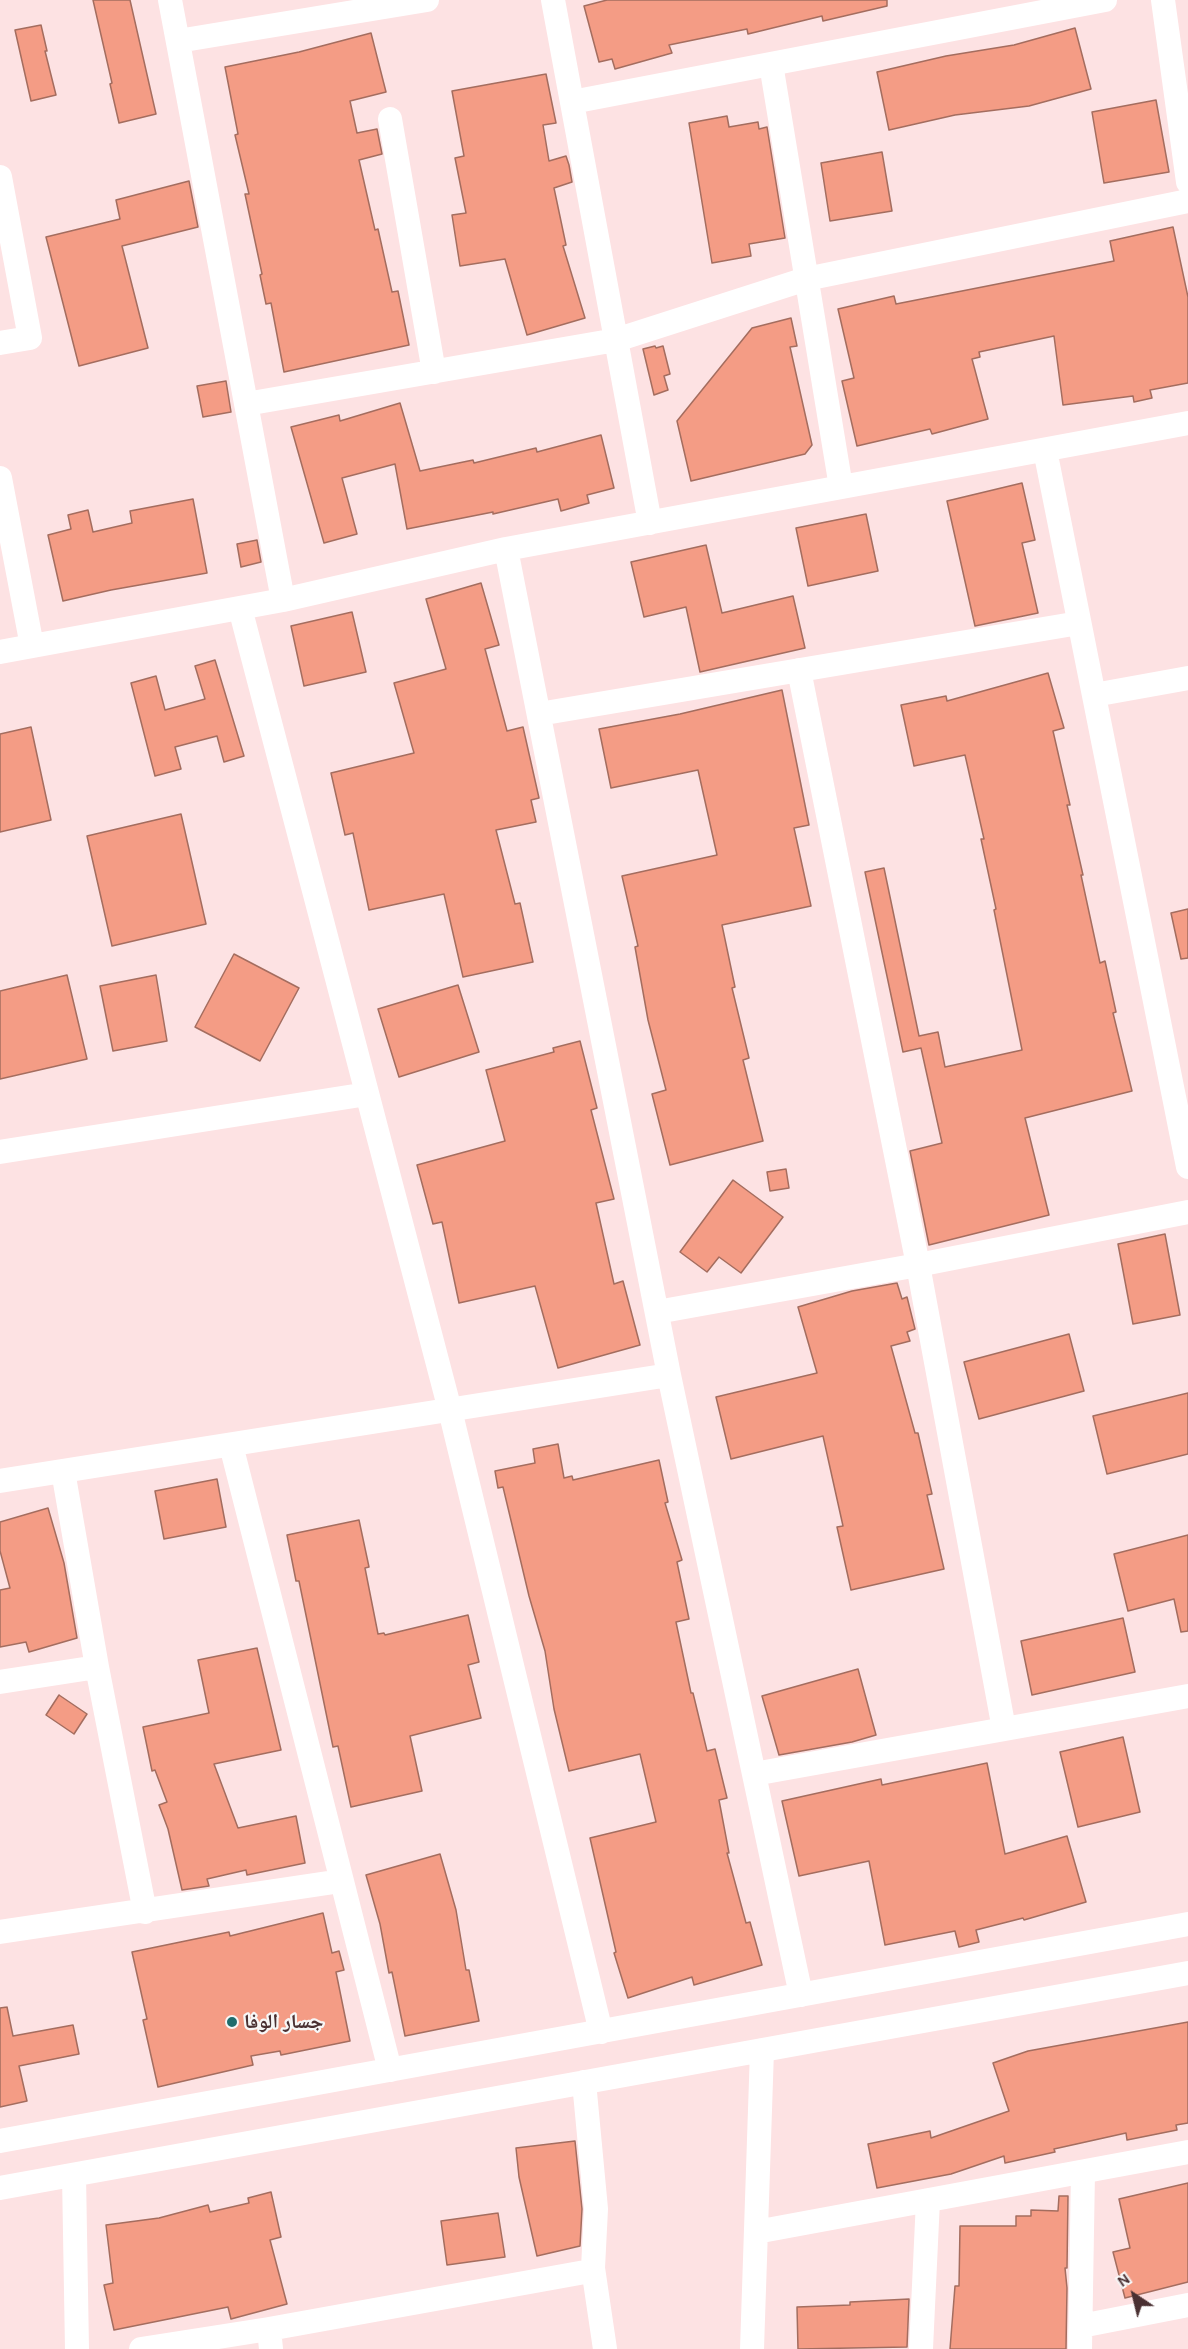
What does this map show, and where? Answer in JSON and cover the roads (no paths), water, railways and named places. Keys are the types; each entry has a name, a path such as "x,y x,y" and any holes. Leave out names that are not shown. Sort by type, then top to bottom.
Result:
{"street":[{"path":"170,0 283,600"},
{"path":"178,41 427,0"},
{"path":"553,0 650,523"},
{"path":"572,102 771,64 986,11 1105,0"},
{"path":"1163,0 1188,182"},
{"path":"771,64 841,488"},
{"path":"390,119 434,372"},
{"path":"0,177 30,338 0,344"},
{"path":"246,404 616,340 806,279 1188,201"},
{"path":"0,652 283,600 506,549 1188,423"},
{"path":"1045,450 1183,1117 1188,1167"},
{"path":"0,478 32,646"},
{"path":"506,549 669,1375 801,1995"},
{"path":"240,608 450,1410 601,2032"},
{"path":"539,714 1079,623"},
{"path":"799,670 918,1265 1004,1729"},
{"path":"1094,695 1188,678"},
{"path":"0,1152 368,1094"},
{"path":"657,1312 918,1265 1188,1212"},
{"path":"0,1481 669,1375"},
{"path":"231,1445 390,2070"},
{"path":"63,1471 97,1667 145,1912"},
{"path":"0,1682 97,1667"},
{"path":"754,1774 1188,1696"},
{"path":"0,1932 341,1881"},
{"path":"0,2141 1188,1924"},
{"path":"0,2188 1188,1973"},
{"path":"752,2349 762,2050"},
{"path":"584,2082 596,2209 593,2268 605,2349"},
{"path":"756,2232 1188,2152"},
{"path":"1083,2172 1081,2337 1188,2305"},
{"path":"74,2175 77,2349"},
{"path":"921,2349 928,2200"},
{"path":"141,2349 270,2339 585,2272"}],"place":[{"name":"جسار الوفا","path":"232,2022"}]}
